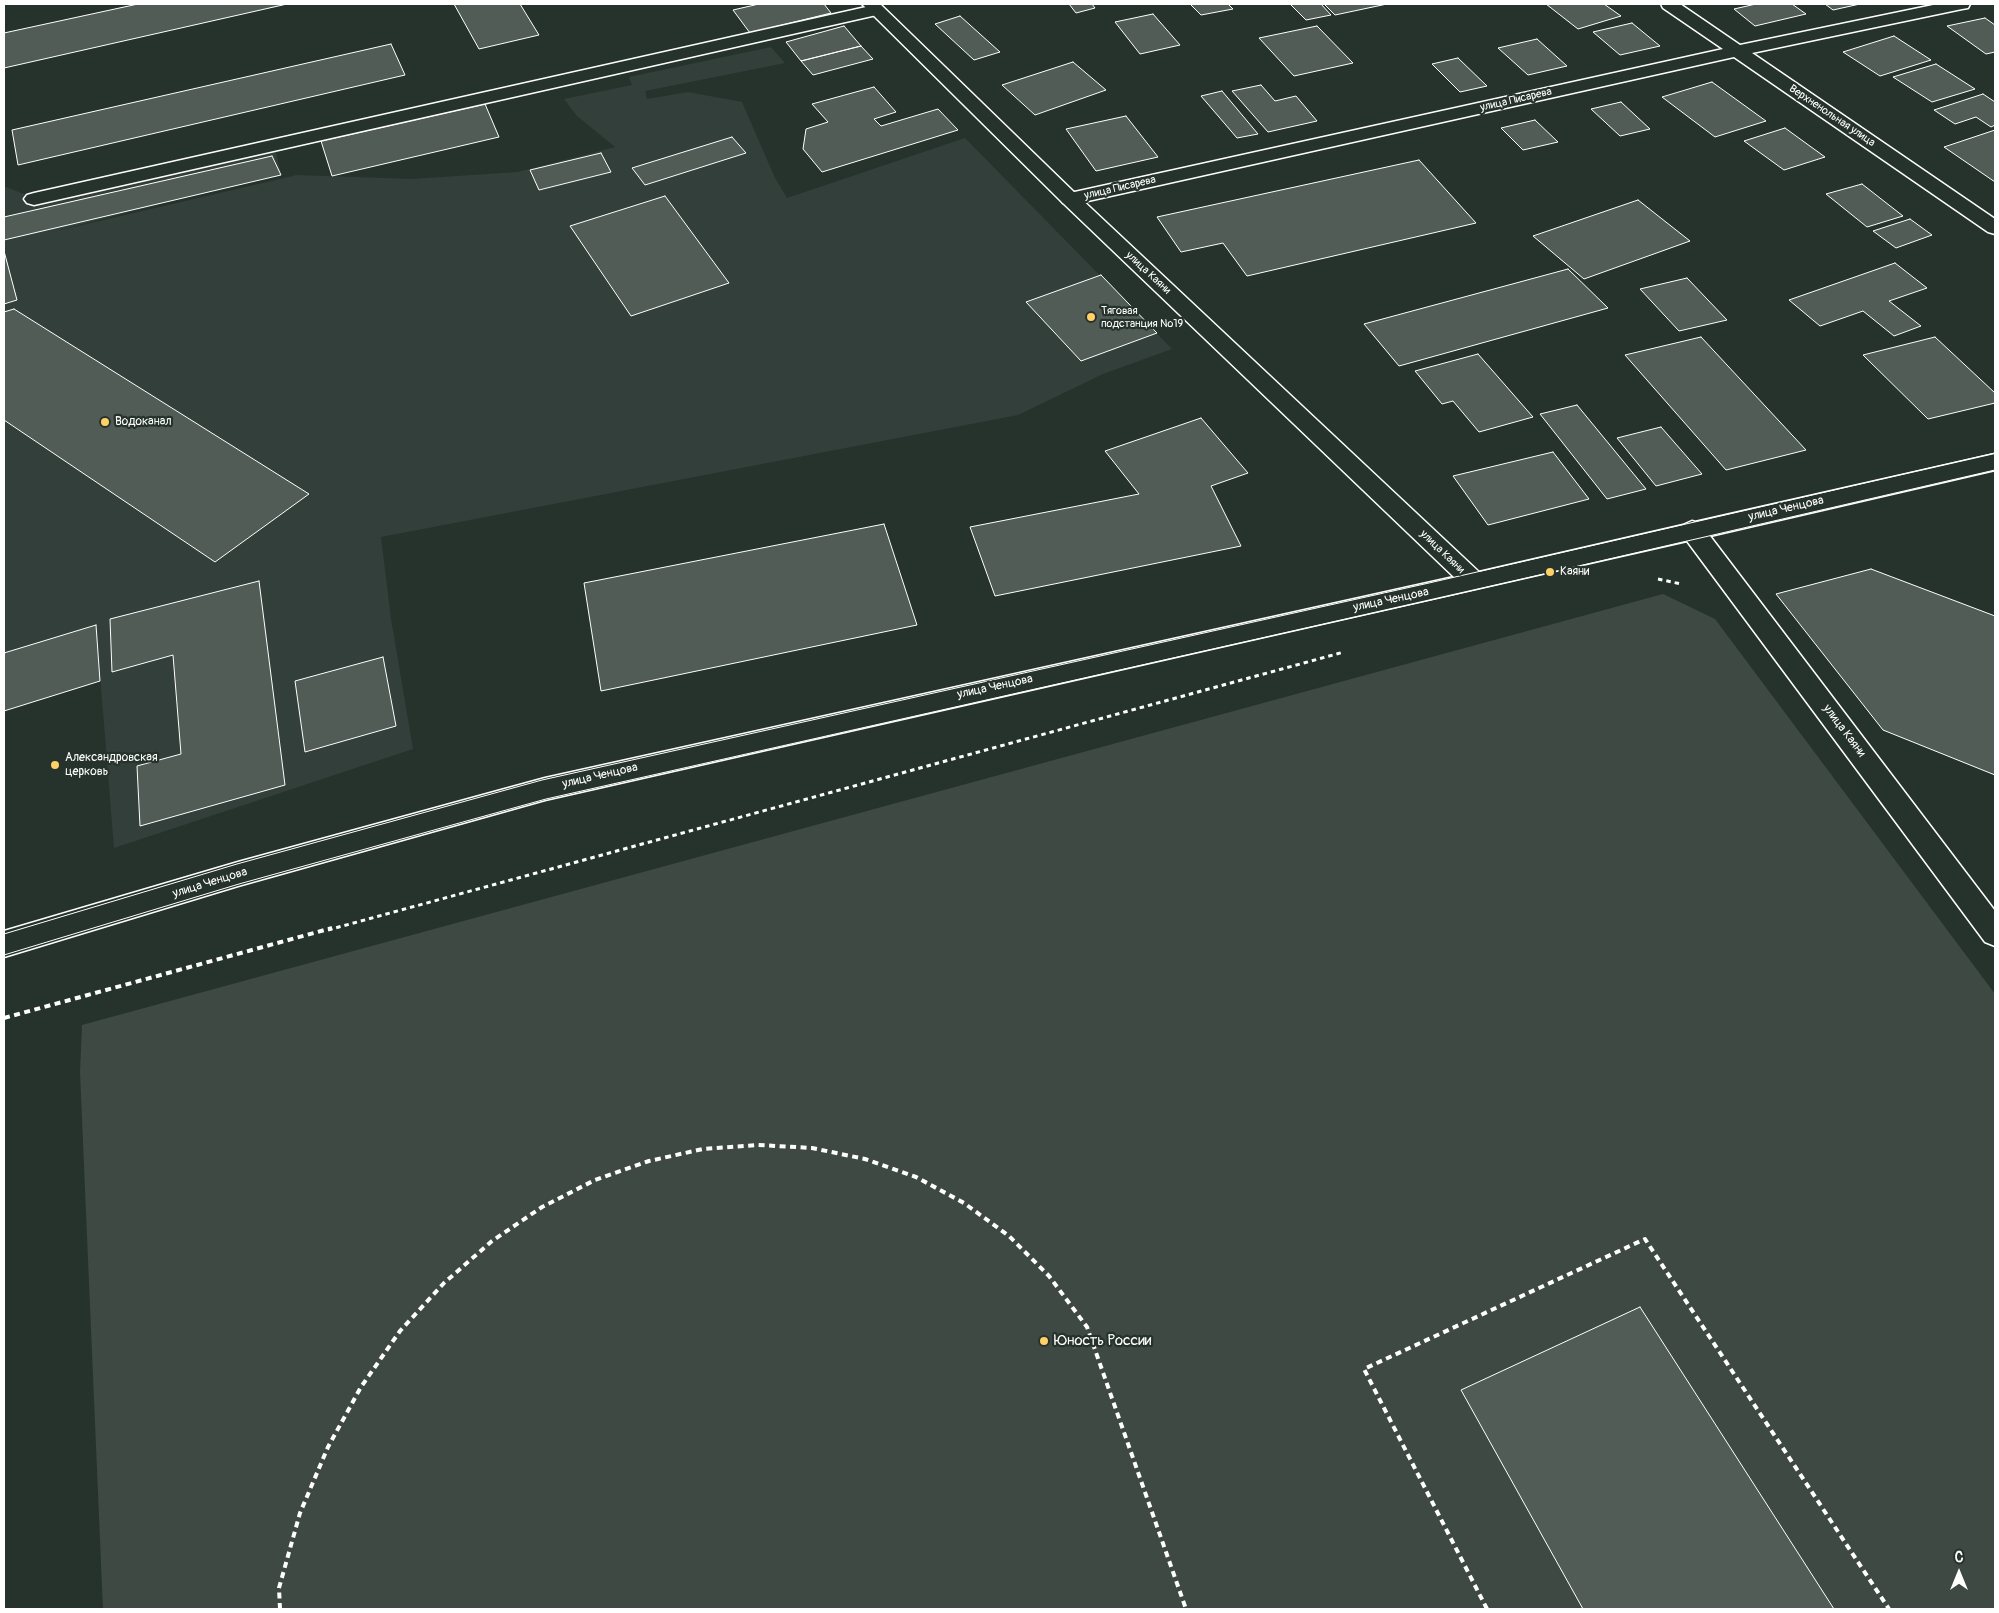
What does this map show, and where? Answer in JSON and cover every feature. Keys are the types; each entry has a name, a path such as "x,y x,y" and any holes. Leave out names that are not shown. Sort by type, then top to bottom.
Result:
{"street":[{"name":"Верхненольная улица","path":"1669,4 1995,228"},
{"name":"улица Писарева","path":"1070,199 1737,51 1962,4"},
{"path":"34,199 873,7"},
{"name":"улица Каяни","path":"873,7 1070,199 1472,581"},
{"name":"улица Ченцова","path":"4,944 238,874 544,789 1995,462"},
{"name":"улица Каяни","path":"1692,530 1995,933"}],"path":[{"path":"1653,578 1687,586"},
{"path":"4,1018 1344,652"},
{"path":"280,1609 280,1588 300,1513 328,1447 366,1379 400,1331 444,1283 492,1241 542,1207 595,1180 649,1161 703,1149 758,1145 812,1148 865,1159 916,1177 964,1203 1001,1230 1049,1276 1087,1327 1186,1609"},
{"path":"1487,1609 1364,1369 1645,1239 1889,1609"}],"shaded area":[{"path":"771,47 785,63 645,91 647,99 688,92 742,102 775,178 787,198 965,138 1172,349 1103,374 1018,415 381,537 391,619 413,749 114,848 96,625 4,653 4,186 26,195 273,140 281,173 48,233 297,175 411,179 518,172 615,147 577,116 564,99 632,85 629,77"},
{"name":"Юность России","path":"1663,594 1715,619 1995,994 1995,1609 103,1609 80,1072 82,1025"}],"building":[{"path":"138,4 287,4 4,68 4,33"},
{"path":"454,4 520,4 539,35 479,49"},
{"path":"759,4 824,4 831,13 750,33 733,10"},
{"path":"1069,4 1092,4 1095,8 1076,13"},
{"path":"1190,4 1228,4 1233,9 1201,15"},
{"path":"1290,4 1321,4 1331,15 1306,20"},
{"path":"1324,4 1387,4 1335,15"},
{"path":"1546,4 1604,4 1621,16 1578,29"},
{"path":"1756,4 1792,4 1806,14 1755,26 1734,9"},
{"path":"1825,4 1860,4 1833,10"},
{"path":"1153,14 1180,45 1140,54 1115,22"},
{"path":"960,16 1000,52 974,60 935,24"},
{"path":"1985,18 1995,25 1995,52 1986,54 1947,26"},
{"path":"1632,23 1660,46 1620,55 1593,32"},
{"path":"844,26 861,46 801,61 786,42"},
{"path":"1317,26 1353,63 1294,76 1259,38"},
{"path":"1894,36 1931,60 1880,76 1843,52"},
{"path":"1537,39 1567,66 1528,75 1498,48"},
{"path":"391,44 405,75 18,165 12,130"},
{"path":"861,46 873,59 813,75 801,61"},
{"path":"1458,58 1487,86 1460,92 1432,64"},
{"path":"1073,62 1106,90 1035,115 1002,85"},
{"path":"1936,64 1975,89 1932,102 1893,77"},
{"path":"1712,82 1766,121 1715,137 1662,97"},
{"path":"1261,85 1275,101 1296,96 1317,121 1268,132 1232,91"},
{"path":"874,87 896,112 874,119 881,126 938,109 958,130 822,172 803,149 806,129 828,122 812,104"},
{"path":"1222,91 1258,134 1237,138 1201,96"},
{"path":"1983,94 1995,102 1995,125 1991,127 1976,117 1955,124 1934,110"},
{"path":"1621,102 1650,129 1620,136 1591,109"},
{"path":"485,104 499,137 332,176 321,141"},
{"path":"1126,116 1158,157 1096,171 1066,129"},
{"path":"1535,120 1558,142 1523,150 1501,128"},
{"path":"1785,128 1825,157 1784,170 1744,141"},
{"path":"1995,130 1995,182 1944,147"},
{"path":"732,137 746,153 645,185 632,168"},
{"path":"601,153 611,172 539,190 530,170"},
{"path":"272,156 281,175 4,240 4,217"},
{"path":"1419,160 1476,223 1247,276 1223,243 1181,252 1157,217"},
{"path":"1862,184 1903,216 1867,227 1826,194"},
{"path":"665,196 729,283 631,316 570,226"},
{"path":"1638,200 1690,241 1584,279 1533,236"},
{"path":"1910,219 1932,235 1896,248 1873,231"},
{"path":"4,251 17,300 4,304"},
{"path":"1895,263 1927,288 1889,301 1921,326 1894,336 1863,311 1820,326 1789,300"},
{"path":"1568,269 1608,308 1399,366 1364,324"},
{"name":"Тяговая подстанция №19","path":"1101,275 1157,333 1081,361 1026,302"},
{"path":"1687,278 1727,320 1679,331 1640,289"},
{"path":"14,309 309,494 215,562 4,420 4,312"},
{"path":"1701,337 1806,450 1726,470 1625,355"},
{"path":"1935,337 1995,393 1995,403 1928,419 1863,355"},
{"path":"1478,354 1533,417 1479,432 1453,401 1442,404 1415,371"},
{"path":"1577,405 1646,489 1607,499 1540,414"},
{"path":"1201,418 1248,473 1211,486 1241,546 995,596 970,527 1139,494 1105,451"},
{"path":"1661,427 1702,474 1656,486 1617,438"},
{"path":"1553,452 1589,499 1488,525 1453,476"},
{"path":"884,524 917,625 601,691 584,583"},
{"path":"1871,569 1995,616 1995,775 1883,730 1776,594"},
{"path":"259,581 285,785 140,826 137,766 181,754 173,655 112,672 110,619"},
{"path":"96,625 100,681 4,711 4,653"},
{"path":"383,657 396,726 305,752 295,681"},
{"path":"1640,1307 1834,1609 1583,1609 1461,1390"}],"tram line":[{"path":"4,934 237,864 542,780 1429,583 1995,453"},
{"path":"4,955 239,884 546,799 1440,598 1995,470"}],"place":[{"name":"Тяговая подстанция №19","path":"1091,317"},
{"name":"Водоканал","path":"105,422"},
{"name":"Каяни","path":"1550,572"},
{"name":"Александровская церковь","path":"55,765"},
{"name":"Юность России","path":"1044,1341"}]}
